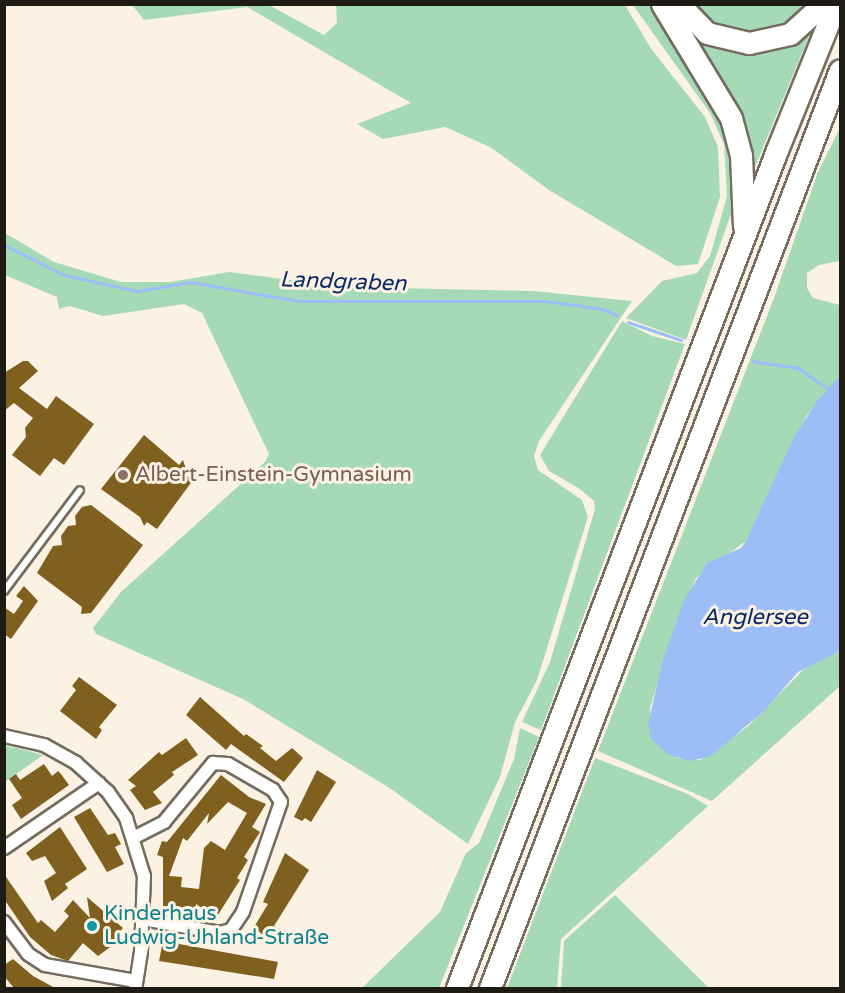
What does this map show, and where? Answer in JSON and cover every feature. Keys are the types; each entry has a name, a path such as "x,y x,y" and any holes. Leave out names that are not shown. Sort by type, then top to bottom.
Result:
{"highway":[{"path":"662,4 731,118 741,155 744,235"},
{"path":"679,4 693,22 716,37 756,43 790,34 823,4"},
{"path":"457,988 744,235 836,4"},
{"path":"490,988 802,163 840,70"},
{"path":"802,163 840,111"}],"street":[{"path":"4,736 51,748 99,783 118,804 135,837 144,876 143,919 135,985 45,965 28,954 4,922"},
{"path":"135,837 164,822 213,763 228,764 273,790 281,802 243,912 231,930 220,933 143,919"},
{"path":"4,848 99,783"}],"lane":[{"path":"4,591 80,490"}],"green space":[{"path":"267,4 324,35 337,23 336,5 625,5 652,50 705,117 718,147 720,197 698,264 676,266 549,190 490,147 445,127 383,139 357,124 411,103 247,7 144,20 133,6"},
{"path":"633,5 656,5 733,140 735,203 686,340 626,318 662,281 697,273 710,256 727,196 724,144 710,113"},
{"path":"672,5 717,45 816,19 748,184"},
{"path":"687,5 811,5 790,26 759,36 719,30"},
{"path":"840,128 840,261 819,265 807,273 807,288 813,298 840,305 840,376 807,415 746,541 696,578 675,625 650,708 651,739 677,758 700,760 747,727 809,664 840,651 840,686 712,801 598,751 774,298 818,172"},
{"path":"5,233 54,262 121,282 170,282 229,272 345,287 534,291 632,301 539,441 534,456 538,470 582,500 588,517 537,680 515,722 500,777 468,844 388,787 243,699 96,634 93,628 121,592 265,462 269,454 202,313 184,304 103,316 70,306 59,309 57,297 5,275"},
{"path":"622,321 652,336 685,344 541,730 522,722 550,662 595,509 594,501 580,489 549,471 540,455"},
{"path":"520,728 539,737 439,988 362,988 440,912 466,853 479,843 514,759"},
{"path":"5,746 17,748 43,755 5,782"},
{"path":"595,758 688,794 708,806 561,939 557,988 507,988"},
{"path":"615,895 709,988 561,988 564,941"}],"water":[{"name":"Anglersee","path":"840,376 840,651 798,672 765,710 711,756 691,761 669,755 651,739 648,724 663,659 684,600 707,563 741,548 746,541 794,437 817,401"}],"building":[{"path":"23,361 28,361 38,371 19,388 47,409 56,396 94,424 64,465 54,458 40,476 12,455 26,437 25,428 33,418 14,403 4,411 4,373"},
{"path":"144,435 179,465 183,460 186,469 183,473 193,480 157,529 147,522 144,526 140,517 101,489"},
{"path":"91,505 143,545 91,613 81,614 82,607 37,573 53,546 62,545 61,536 68,526 76,525 75,516 82,507"},
{"path":"24,586 38,601 11,639 4,634 4,607 14,614 23,601 16,596"},
{"path":"79,677 117,705 99,727 102,730 96,739 60,711 76,690 72,686"},
{"path":"200,697 244,736 246,734 263,746 260,748 276,761 292,748 303,758 284,782 231,744 226,750 186,715"},
{"path":"186,738 198,755 172,772 174,775 153,792 162,803 145,810 130,790 136,786 128,780 159,752 162,755"},
{"path":"44,764 52,776 58,771 69,785 21,819 12,805 22,798 9,779 16,774 20,780"},
{"path":"317,770 336,782 311,822 305,818 302,821 294,817"},
{"path":"221,775 249,797 266,804 252,827 260,832 244,857 248,860 237,878 240,880 216,918 196,904 194,918 181,916 182,907 163,906 163,857 157,855 162,841 167,842","holes":["228,802 247,813 225,850 211,841 204,848 199,889 181,887 182,877 169,876 183,838 187,841 209,813 207,824"]},
{"path":"90,808 108,835 115,833 121,844 115,847 124,864 107,872 74,817"},
{"path":"60,827 87,869 65,884 68,888 52,901 44,881 56,873 45,856 32,861 26,853"},
{"path":"285,853 309,870 274,926 284,931 275,946 254,927 268,904 263,902"},
{"path":"4,874 38,923 41,920 55,932 69,916 64,911 73,900 90,918 87,897 123,928 116,936 120,940 98,956 83,943 68,961 51,955 30,937 4,899"},
{"path":"163,941 278,962 274,979 159,961"},
{"path":"13,959 33,976 55,988 14,988 4,976 4,965"}],"waterway":[{"name":"Landgraben","path":"4,245 64,275 137,291 190,282 298,301 546,301 602,309 617,315"},
{"name":"Landgraben","path":"628,322 681,340"},
{"name":"Landgraben","path":"753,361 798,368 828,389"}],"place":[{"name":"Albert-Einstein-Gymnasium","path":"123,475"},
{"name":"Kinderhaus Ludwig-Uhland-Straße","path":"92,926"}]}
